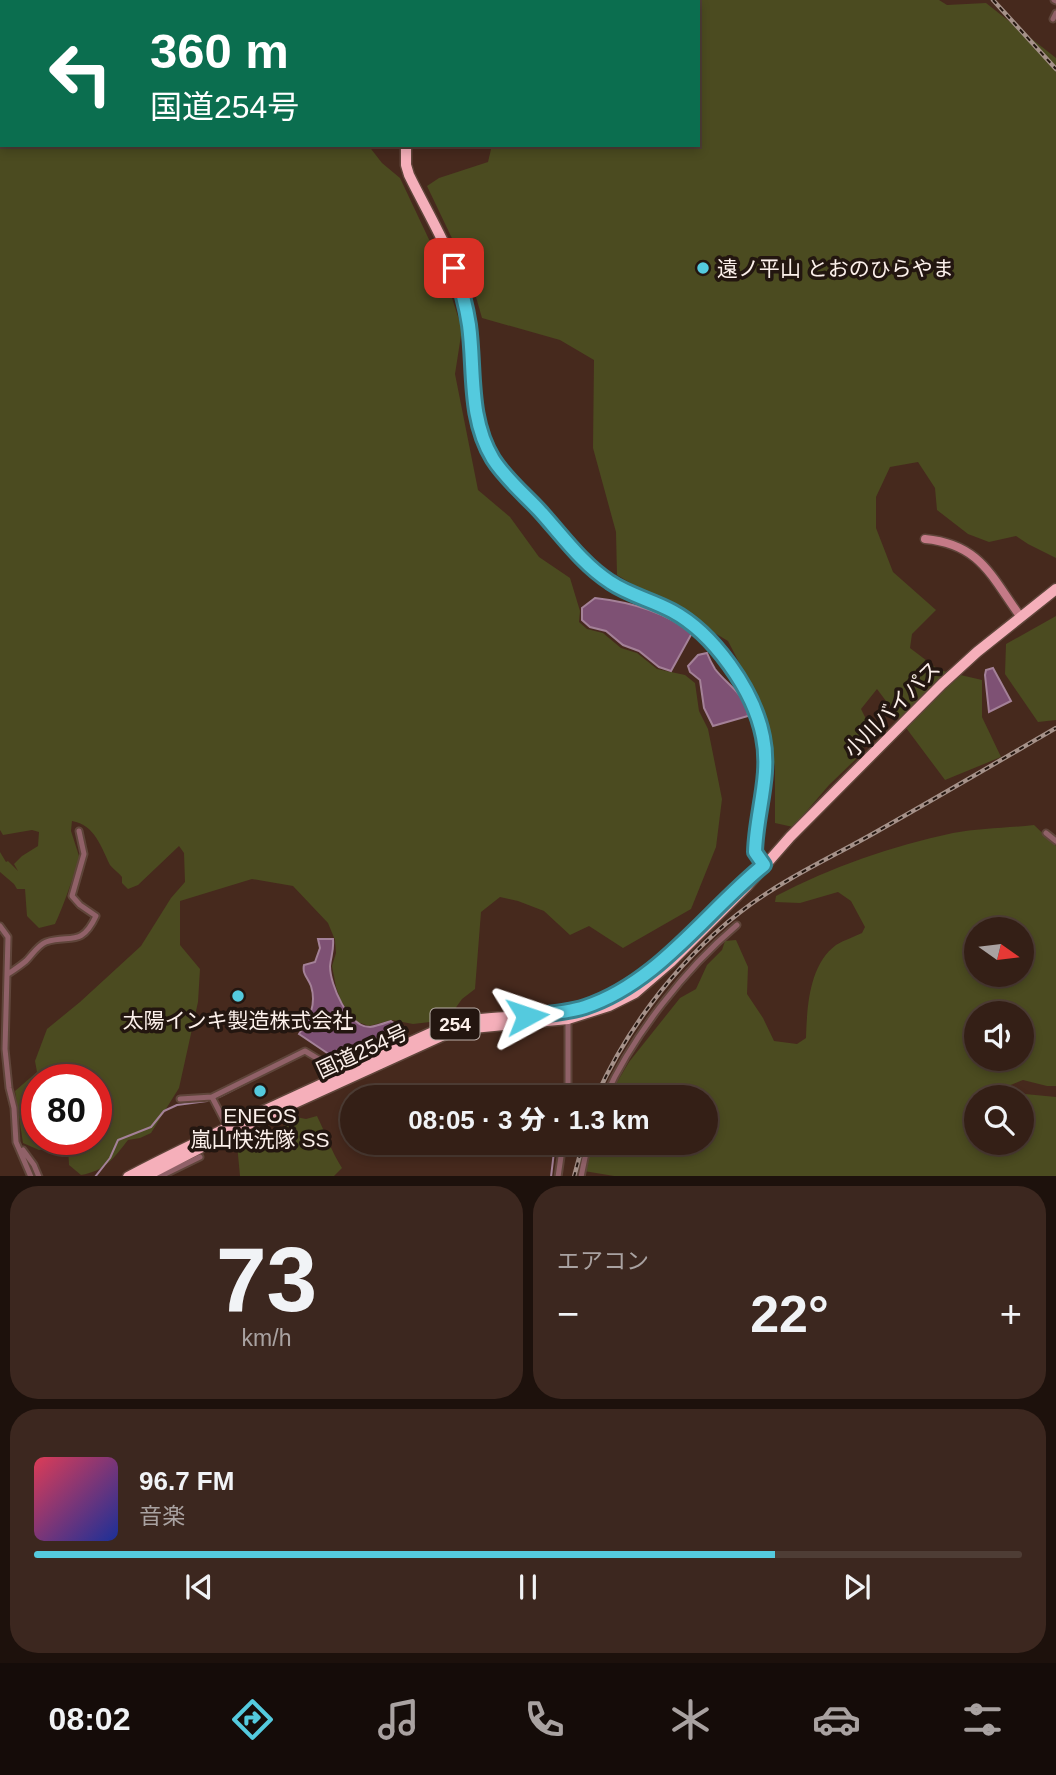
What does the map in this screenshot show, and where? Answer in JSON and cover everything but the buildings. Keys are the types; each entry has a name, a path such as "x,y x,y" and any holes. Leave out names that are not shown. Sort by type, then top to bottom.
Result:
{"highway":[{"path":"406,147 409,175 454,268 465,300 475,408 481,433 493,458 587,562 609,582 674,612 707,637 746,692 763,736 765,785 755,852 764,865"},
{"name":"小川バイパス","path":"764,865 942,684 1056,589"},
{"name":"国道254号","path":"158,1174 229,1133 446,1034 568,1015 608,998 653,969 714,908 764,865"},
{"name":"国道254号","path":"130,1176 227,1126 443,1027 478,1019 568,1015"}],"street":[{"path":"925,540 951,542 972,554 1020,617"},
{"path":"8,974 24,963 42,944 84,933 96,916 72,896 84,854 79,831"},
{"path":"1046,833 1056,841"},
{"path":"611,1085 642,1031 698,963 737,925"},
{"path":"0,926 8,937 5,1049 18,1145 31,1176"},
{"path":"568,1015 568,1085"},
{"path":"180,1099 212,1097 305,1051 330,1066 336,1077"},
{"path":"212,1097 227,1126"},
{"path":"18,1145 34,1165 39,1176"},
{"path":"558,1176 561,1155"},
{"path":"581,1176 586,1155"},
{"path":"158,1174 200,1157"}],"shaded area":[{"path":"700,0 939,0 947,5 986,3 1056,58 1056,558 1016,536 989,542 968,534 937,510 935,488 918,462 890,467 876,497 876,528 893,572 936,610 912,634 910,648 939,670 982,680 982,717 1001,757 945,780 877,689 861,709 873,733 855,760 829,785 793,827 775,823 775,767 762,707 728,641 617,575 616,532 593,448 594,360 560,340 482,318 470,276 427,186 439,178 488,162 492,147 700,147"},
{"path":"0,147 370,147 382,163 400,178 442,267 462,329 455,374 478,490 510,517 539,557 570,578 580,611 579,622 587,629 603,633 621,648 637,653 657,669 685,675 695,683 699,711 708,729 722,799 716,847 691,909 623,948 589,926 570,935 544,911 500,897 481,912 475,989 462,999 447,1020 413,1024 392,1020 369,1026 355,1021 341,1001 332,966 336,953 335,940 328,923 293,886 252,879 180,901 180,945 200,969 198,1002 179,1088 151,1133 128,1140 103,1167 81,1175 69,1165 68,1155 112,1155 112,1064 36,1064 35,1061 47,1029 141,946 171,898 185,882 184,853 179,846 138,885 128,889 122,883 122,877 110,865 92,832 80,823 72,821 71,831 80,859 55,924 39,928 27,916 25,889 17,889 0,872 0,852 6,862 18,871 14,864 38,846 39,832 32,830 3,835 0,830"},
{"path":"595,598 646,609 670,619 692,633 671,671 659,667 639,651 623,645 606,631 590,627 582,620 582,608"},
{"path":"1056,616 1056,720 1038,722 1005,674 1006,644"},
{"path":"707,653 715,669 744,702 748,716 713,726 704,708 700,680 690,672 688,666 698,655"},
{"path":"993,668 1011,701 989,712 985,675 986,670"},
{"path":"1034,825 1056,846 1056,1086 1023,1080 1011,1085 964,1085 964,1155 1034,1155 1034,1095 1056,1097 1056,1176 614,1176 584,1171 589,1155 718,1155 718,1085 615,1085 629,1062 680,998 696,989 707,965 722,950 725,941 736,940 748,967 747,994 774,1041 797,1044 806,1038 811,987 820,964 836,945 862,933 865,927 851,901 838,892 800,903 775,902 776,896 862,858 963,831"},
{"path":"318,939 333,939 330,966 333,984 342,1004 354,1020 370,1027 391,1021 398,1026 355,1050 342,1063 299,1034 309,1017 313,999 304,965 315,962 320,948"},
{"path":"21,1086 21,1130 15,1091"},
{"path":"317,1116 342,1168 334,1176 240,1176 237,1144 282,1136 285,1123 296,1117 306,1119"}],"waterway":[{"path":"219,1097 301,1056"},
{"path":"96,1176 110,1158 118,1140 151,1127 164,1111 177,1105 207,1101"},
{"path":"551,1176 554,1155"}],"railway":[{"path":"993,0 1056,69"},
{"path":"602,1085 625,1042 661,991 681,967 726,923 781,884 1056,728"},
{"path":"574,1176 580,1155"}],"place":[{"name":"遠ノ平山 とおのひらやま","path":"703,268"},
{"name":"太陽インキ製造株式会社","path":"238,996"},
{"name":"ENEOS 嵐山快洗隊 SS","path":"260,1091"}],"route":[{"path":"454,268 465,300 469,325 478,423 493,458 587,562 609,582 674,612 707,637 746,692 763,736 765,755 765,785 755,838 755,852 764,865 714,908 653,969 632,984 608,998 568,1012 527,1016"}]}
